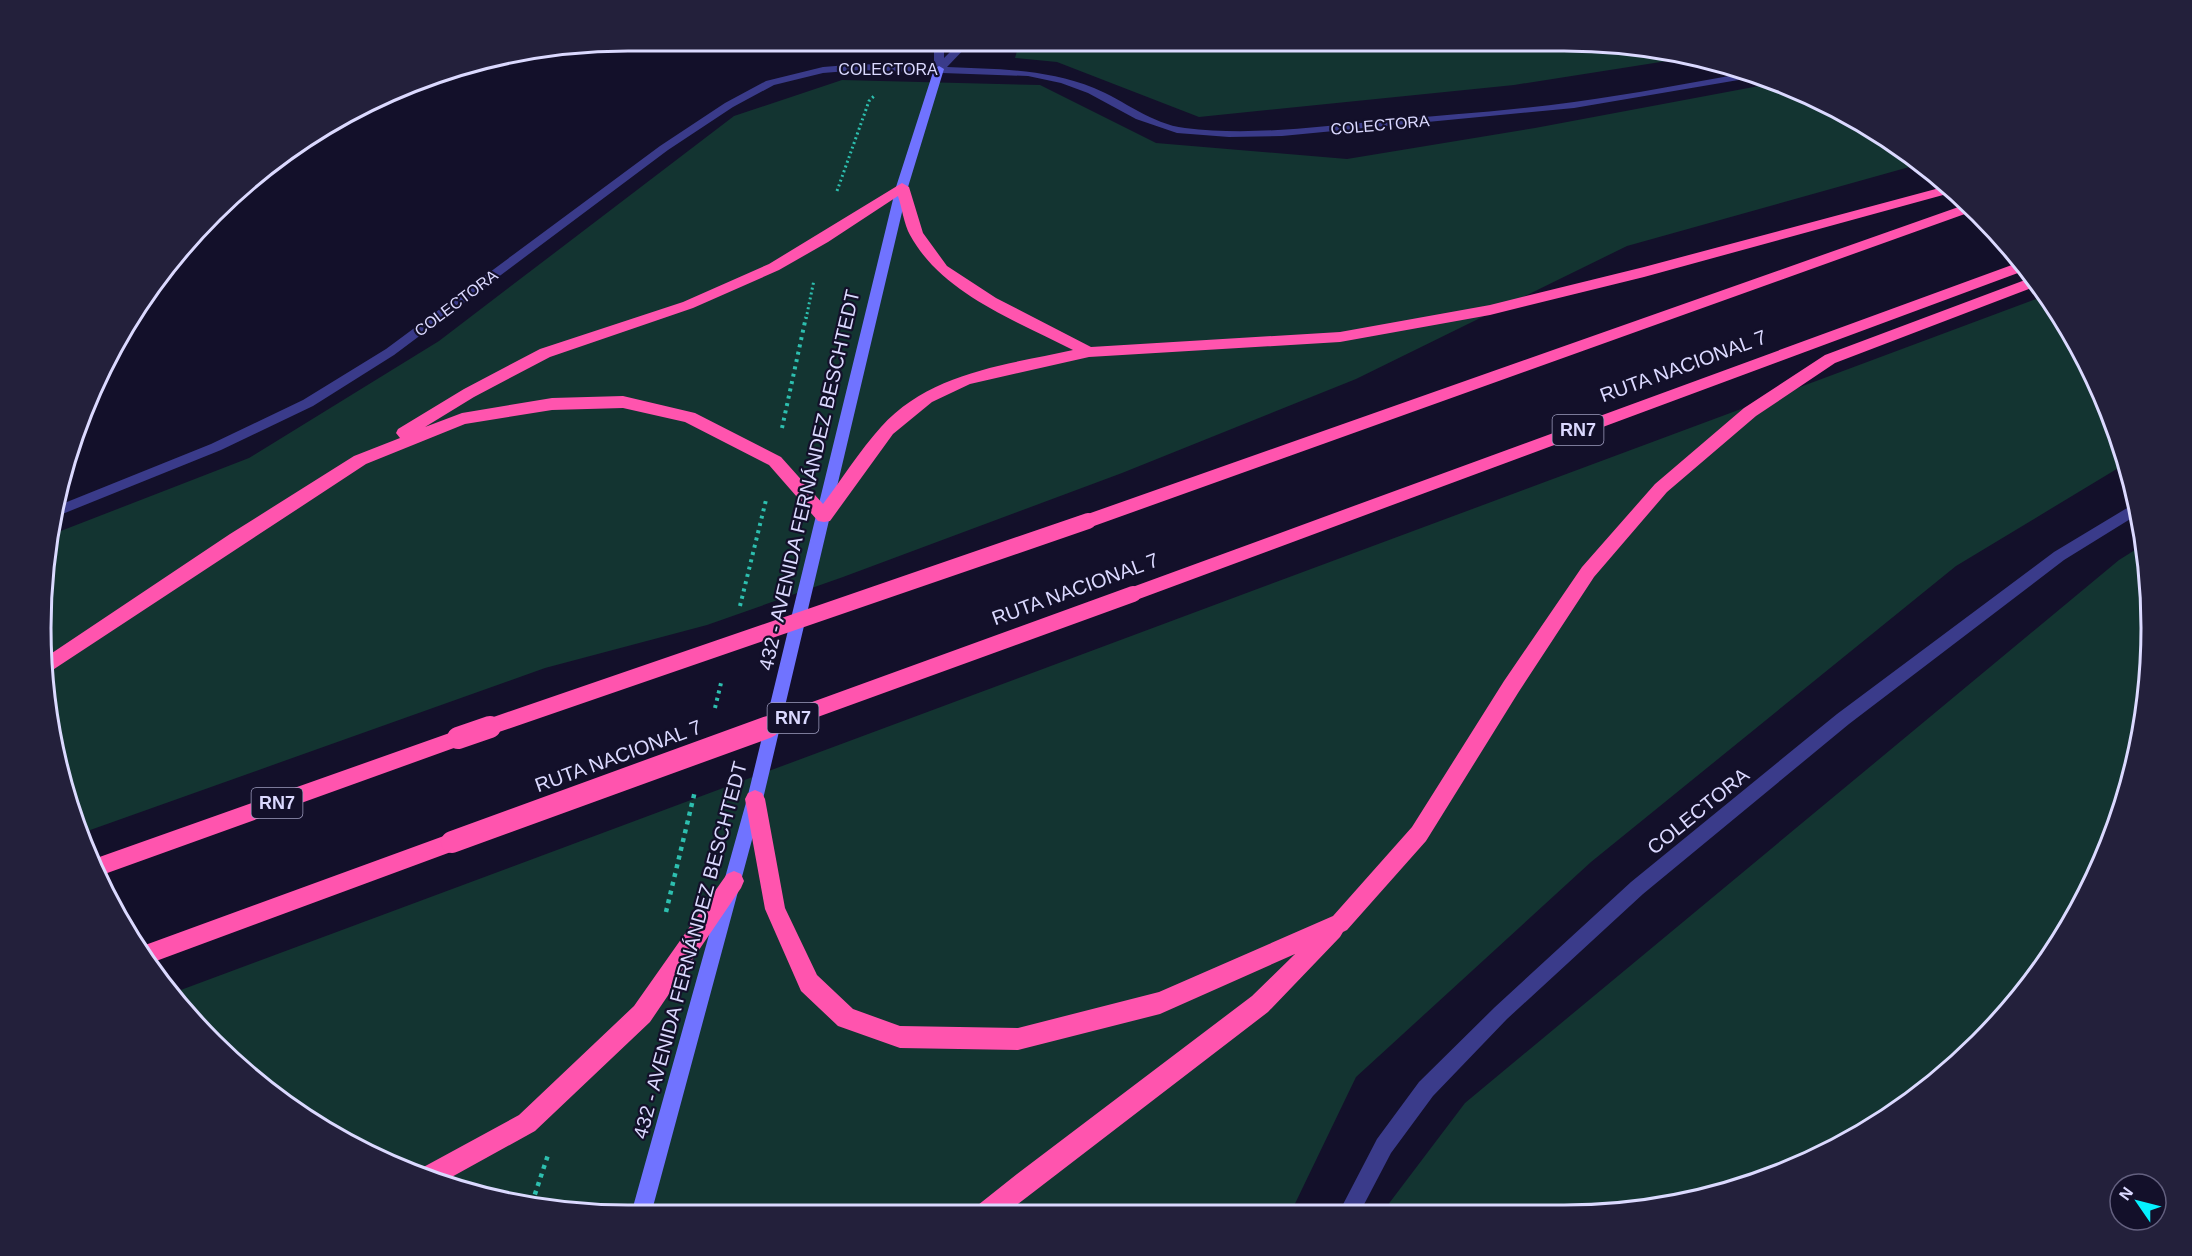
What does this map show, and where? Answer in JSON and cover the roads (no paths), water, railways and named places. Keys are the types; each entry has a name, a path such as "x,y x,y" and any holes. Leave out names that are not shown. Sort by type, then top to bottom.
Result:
{"highway":[{"path":"52,663 227,545 469,393 545,353 688,305 774,267 823,239 902,187 916,234 942,269 991,301 1089,352"},
{"path":"360,460 462,419 552,404 623,402 689,417 775,461 824,516 887,430 926,398 966,379 1089,352 1340,337 1490,310 1644,273 1941,191"},
{"name":"RN7","path":"103,865 458,738 1088,521 1962,211"},
{"name":"RUTA NACIONAL 7","path":"151,953 2015,269"},
{"path":"997,1205 1024,1182 1260,1004 1340,923 1419,834 1511,687 1588,572 1661,488 1750,412 1830,359 2027,284"},
{"path":"755,799 775,909 809,983 846,1018 900,1037 1018,1039 1160,1003 1340,923"},
{"path":"437,1172 527,1123 642,1014 734,881"}],"main road":[{"name":"432 - AVENIDA FERNÁNDEZ BESCHTEDT","path":"644,1205 755,799 902,187 939,69"}],"street":[{"name":"432 - AVENIDA FERNÁNDEZ BESCHTEDT","path":"939,51 939,69"},
{"name":"432 - AVENIDA FERNÁNDEZ BESCHTEDT","path":"939,69 957,51"},
{"name":"COLECTORA","path":"64,509 216,447 308,403 390,352 664,148 729,105 770,83 823,70 841,69 939,69 1028,73 1064,81 1092,91 1140,117 1181,131 1229,134 1282,133 1574,105 1735,78"},
{"name":"COLECTORA","path":"1353,1205 1384,1146 1426,1089 1501,1013 1637,888 1843,719 2060,556 2129,512"}]}
